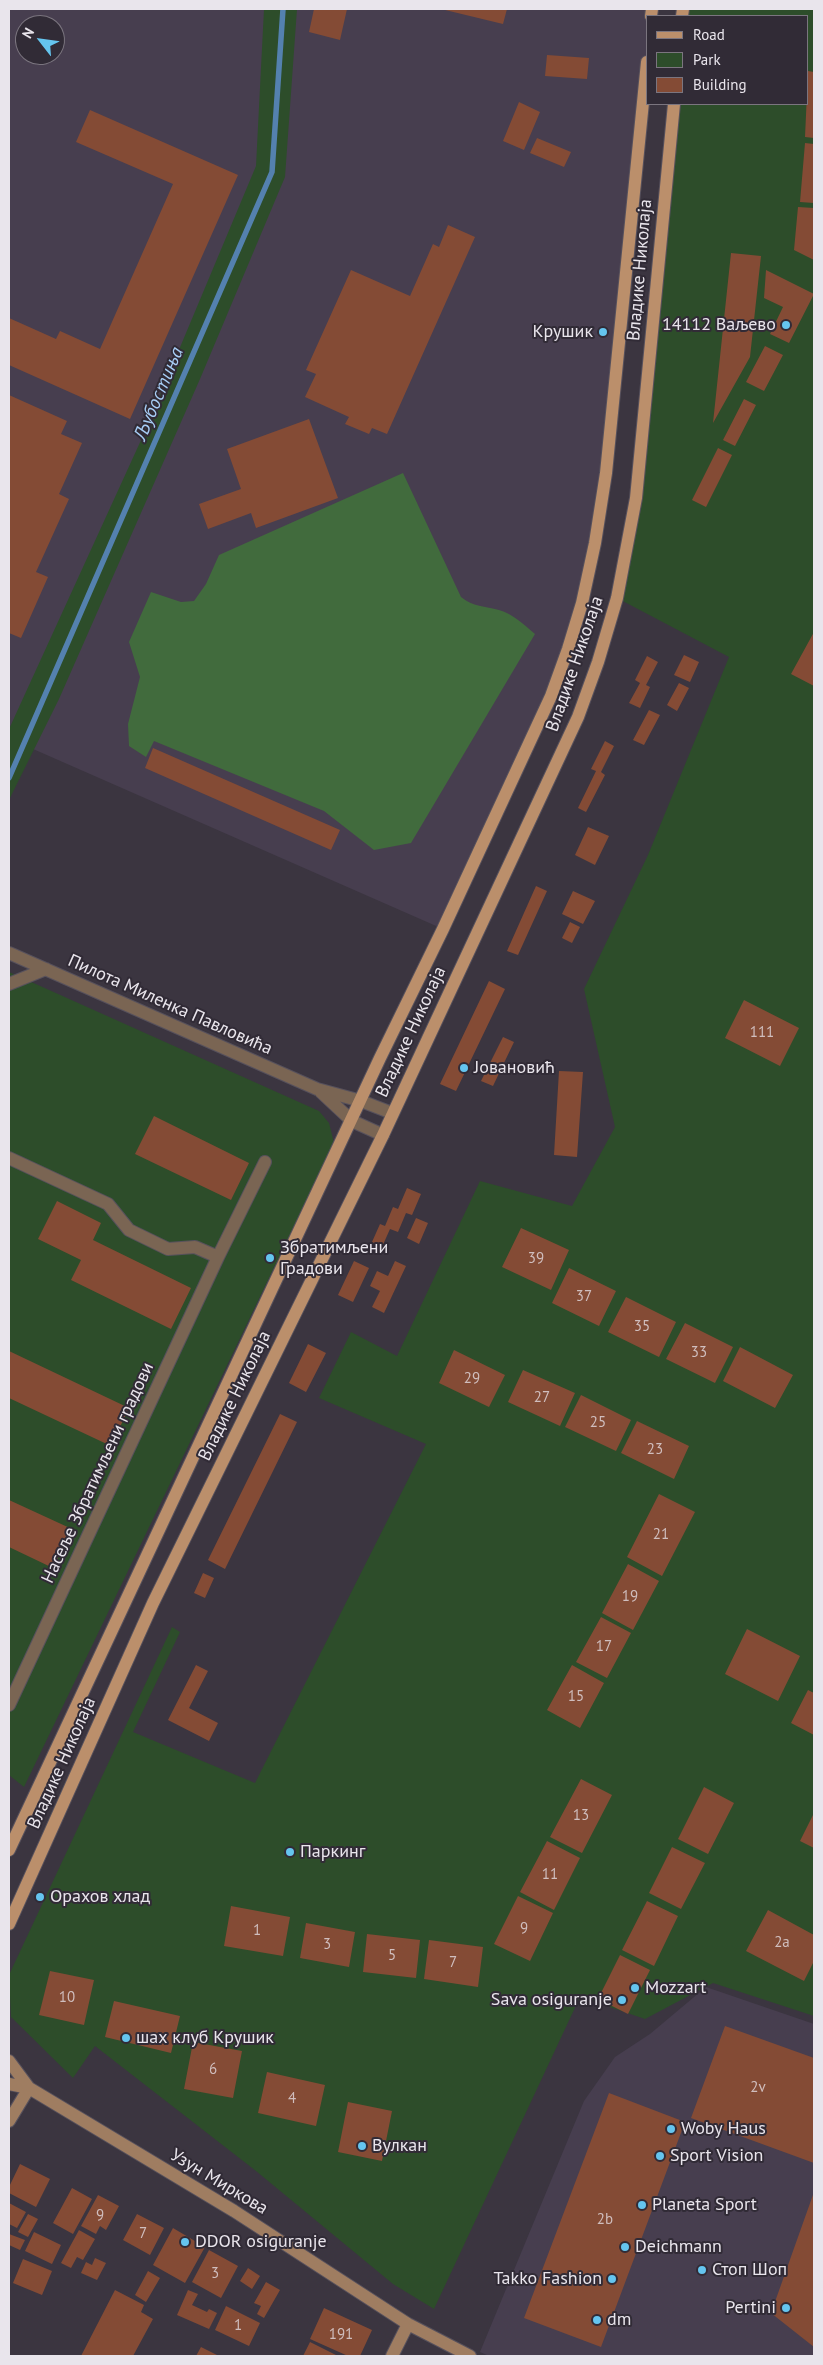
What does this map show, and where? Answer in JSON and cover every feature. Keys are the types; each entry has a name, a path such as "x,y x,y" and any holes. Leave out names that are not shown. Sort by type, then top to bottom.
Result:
{"main road":[{"name":"Владике Николаја","path":"9,1850 527,750 561,668 582,603 595,543 606,473 646,72"},
{"name":"Владике Николаја","path":"9,1924 153,1603 383,1134 556,770 578,717 598,662 617,598 636,498 674,105"}],"street":[{"name":"Пилота Миленка Павловића","path":"9,953 317,1089"},
{"path":"9,984 46,970"},
{"path":"317,1089 361,1101 392,1113"},
{"path":"317,1089 352,1121 383,1134"},
{"path":"9,1158 108,1204 129,1230 168,1249 195,1247 218,1257"},
{"name":"Насеље Збратимљени градови","path":"9,1705 218,1257 265,1162"},
{"name":"Узун Миркова","path":"9,2061 29,2088 234,2211 408,2324 470,2356"},
{"path":"9,2084 29,2088 9,2121"},
{"path":"392,2356 408,2324"}],"shaded area":[{"path":"9,9 652,9 646,15 646,72 606,473 568,649 443,929 24,745 9,778"},
{"path":"706,1987 814,2024 814,2356 489,2356 480,2352 584,2101 615,2057 650,2034"}],"green space":[{"path":"264,9 297,9 285,177 200,379 59,699 9,800 9,729 142,438 256,166"},
{"path":"683,9 814,9 814,2016 713,1983 645,2019 580,1997 434,2309 393,2284 256,2171 95,2046 73,2078 11,2017 9,1975 172,1627 180,1632 133,1732 255,1783 426,1444 319,1398 351,1332 397,1356 480,1181 572,1206 615,1127 584,989 648,855 729,657 617,598 623,574 674,105 808,105 808,15 683,15"},
{"path":"403,473 461,597 475,604 509,614 535,634 411,843 374,850 324,811 154,741 146,757 129,746 128,724 140,677 129,642 151,592 181,602 194,601 206,584 219,555"},
{"path":"9,972 319,1111 329,1123 334,1143 24,1787 9,1775"}],"building":[{"path":"314,9 347,9 340,40 309,32"},
{"path":"441,9 507,9 503,24"},
{"path":"547,55 589,58 587,79 545,76"},
{"path":"808,71 814,72 814,138 805,137 806,105 808,105"},
{"path":"519,102 540,112 524,150 503,141"},
{"path":"90,110 238,175 130,419 9,365 9,318 56,339 60,331 100,349 173,184 76,142"},
{"path":"537,138 571,152 564,167 530,153"},
{"path":"805,143 814,144 814,203 800,202"},
{"path":"798,207 814,208 814,260 794,250"},
{"path":"448,225 475,237 387,434 372,428 369,434 345,424 349,417 305,397 316,374 306,370 351,270 410,296 433,244 439,247"},
{"path":"731,253 761,256 750,357 713,423"},
{"path":"766,270 814,294 789,343 770,334 783,307 764,298"},
{"path":"765,346 783,355 764,391 746,382"},
{"path":"9,395 67,421 61,434 82,443 59,494 69,499 36,572 48,577 21,638 9,633"},
{"path":"744,399 756,405 735,446 723,440"},
{"path":"309,419 338,498 256,528 251,513 208,529 199,504 241,489 227,449"},
{"path":"718,448 732,455 706,507 692,500"},
{"path":"814,632 814,686 791,674"},
{"path":"684,655 699,662 690,682 674,675"},
{"path":"647,656 658,662 646,685 650,687 640,708 629,703 640,683 635,680"},
{"path":"679,683 689,688 677,711 667,705"},
{"path":"649,710 660,715 644,745 633,740"},
{"path":"605,741 614,746 601,772 605,775 586,812 578,808 596,771 591,769"},
{"path":"153,748 340,830 331,850 145,768"},
{"path":"588,827 609,836 595,865 575,855"},
{"path":"536,886 547,891 518,955 507,951"},
{"path":"573,891 595,901 583,924 562,914"},
{"path":"570,922 580,927 572,943 562,938"},
{"path":"489,981 505,989 456,1091 440,1084"},
{"path":"744,1000 799,1028 780,1066 725,1038"},
{"path":"503,1037 514,1042 493,1086 481,1081"},
{"path":"559,1071 583,1072 577,1157 554,1155"},
{"path":"154,1116 249,1163 231,1200 135,1154"},
{"path":"407,1188 421,1194 412,1215 406,1213 398,1232 390,1229 382,1247 372,1242 380,1224 385,1226 393,1207 398,1209"},
{"path":"57,1201 101,1223 93,1240 191,1288 171,1329 71,1280 81,1260 38,1239"},
{"path":"416,1218 428,1223 419,1244 407,1238"},
{"path":"521,1228 569,1250 551,1290 502,1267"},
{"path":"354,1261 369,1268 353,1302 338,1295"},
{"path":"395,1261 406,1266 384,1313 372,1307 380,1291 370,1286 377,1271 388,1276"},
{"path":"569,1268 616,1291 599,1326 552,1303"},
{"path":"626,1297 676,1322 659,1357 608,1332"},
{"path":"685,1323 733,1347 715,1383 666,1359"},
{"path":"308,1344 326,1353 306,1392 289,1383"},
{"path":"740,1347 793,1375 775,1408 723,1381"},
{"path":"454,1350 505,1375 489,1407 439,1383"},
{"path":"9,1351 129,1408 111,1446 9,1398"},
{"path":"523,1370 575,1393 560,1426 508,1402"},
{"path":"581,1395 631,1420 616,1451 565,1427"},
{"path":"280,1414 297,1422 225,1569 208,1560"},
{"path":"637,1421 689,1446 674,1479 621,1453"},
{"path":"659,1494 695,1512 662,1576 627,1557"},
{"path":"9,1500 72,1529 53,1568 9,1547"},
{"path":"628,1564 659,1581 633,1630 602,1613"},
{"path":"203,1573 214,1578 205,1598 194,1593"},
{"path":"601,1617 631,1633 607,1678 576,1662"},
{"path":"747,1629 800,1656 778,1701 725,1674"},
{"path":"196,1665 208,1671 189,1708 218,1723 209,1741 168,1720"},
{"path":"572,1665 604,1683 580,1728 547,1710"},
{"path":"808,1690 814,1693 814,1735 791,1723"},
{"path":"581,1779 612,1795 582,1853 550,1837"},
{"path":"704,1787 734,1803 708,1854 678,1839"},
{"path":"814,1813 814,1848 800,1841"},
{"path":"547,1841 580,1858 554,1910 520,1892"},
{"path":"672,1847 705,1863 681,1909 649,1893"},
{"path":"518,1896 553,1913 530,1961 494,1944"},
{"path":"647,1901 678,1916 654,1966 622,1950"},
{"path":"231,1906 290,1917 283,1956 224,1946"},
{"path":"768,1910 814,1935 814,1961 804,1981 746,1951"},
{"path":"306,1923 355,1932 349,1967 300,1958"},
{"path":"367,1934 420,1940 416,1978 363,1972"},
{"path":"429,1940 483,1947 478,1987 424,1979"},
{"path":"620,1955 650,1970 628,2014 598,1999"},
{"path":"50,1971 94,1980 84,2025 39,2015"},
{"path":"114,2001 180,2016 171,2053 105,2037"},
{"path":"725,2026 814,2058 814,2163 691,2118"},
{"path":"193,2042 242,2051 233,2098 184,2089"},
{"path":"267,2072 325,2085 316,2126 258,2113"},
{"path":"609,2093 685,2122 601,2347 524,2318"},
{"path":"348,2102 392,2111 382,2161 338,2152"},
{"path":"20,2164 50,2179 36,2207 9,2193 9,2187"},
{"path":"72,2188 92,2199 73,2234 53,2223"},
{"path":"814,2192 814,2347 771,2313"},
{"path":"98,2195 119,2206 106,2230 100,2226 96,2234 81,2226"},
{"path":"9,2203 26,2212 17,2228 9,2224"},
{"path":"28,2214 38,2219 28,2237 18,2232"},
{"path":"137,2214 164,2228 150,2255 123,2240"},
{"path":"173,2228 205,2247 185,2283 153,2265"},
{"path":"79,2230 95,2239 83,2260 77,2257 71,2268 61,2263"},
{"path":"34,2232 61,2245 52,2264 25,2251"},
{"path":"9,2234 25,2240 20,2250 9,2245"},
{"path":"209,2250 238,2266 221,2298 192,2282"},
{"path":"95,2258 106,2263 97,2280 81,2273 86,2262 92,2265"},
{"path":"23,2259 52,2271 42,2295 13,2283"},
{"path":"248,2268 260,2276 252,2289 240,2281"},
{"path":"148,2271 160,2278 146,2302 135,2295"},
{"path":"266,2282 280,2290 264,2318 257,2314 261,2306 254,2303"},
{"path":"115,2290 144,2305 141,2312 153,2319 133,2356 81,2356"},
{"path":"188,2290 198,2294 192,2305 207,2312 209,2309 217,2313 209,2329 177,2315"},
{"path":"226,2306 260,2323 249,2346 215,2330"},
{"path":"324,2308 372,2330 360,2356 348,2356 310,2339"},
{"path":"310,2342 338,2356 303,2356"},
{"path":"201,2347 219,2356 196,2356"}],"waterway":[{"name":"Љубостиња","path":"9,778 272,172 283,9"}],"place":[{"name":"14112 Ваљево","path":"786,325"},
{"name":"Крушик","path":"603,332"},
{"name":"Јовановић","path":"464,1068"},
{"name":"Збратимљени Градови","path":"270,1258"},
{"name":"Паркинг","path":"290,1852"},
{"name":"Орахов хлад","path":"40,1897"},
{"name":"Mozzart","path":"635,1988"},
{"name":"Sava osiguranje","path":"622,2000"},
{"name":"шах клуб Крушик","path":"126,2038"},
{"name":"Woby Haus","path":"671,2129"},
{"name":"Вулкан","path":"362,2146"},
{"name":"Sport Vision","path":"660,2156"},
{"name":"Planeta Sport","path":"642,2205"},
{"name":"DDOR osiguranje","path":"185,2242"},
{"name":"Deichmann","path":"625,2247"},
{"name":"Стоп Шоп","path":"702,2270"},
{"name":"Takko Fashion","path":"612,2279"},
{"name":"Pertini","path":"786,2308"},
{"name":"dm","path":"597,2320"}]}
